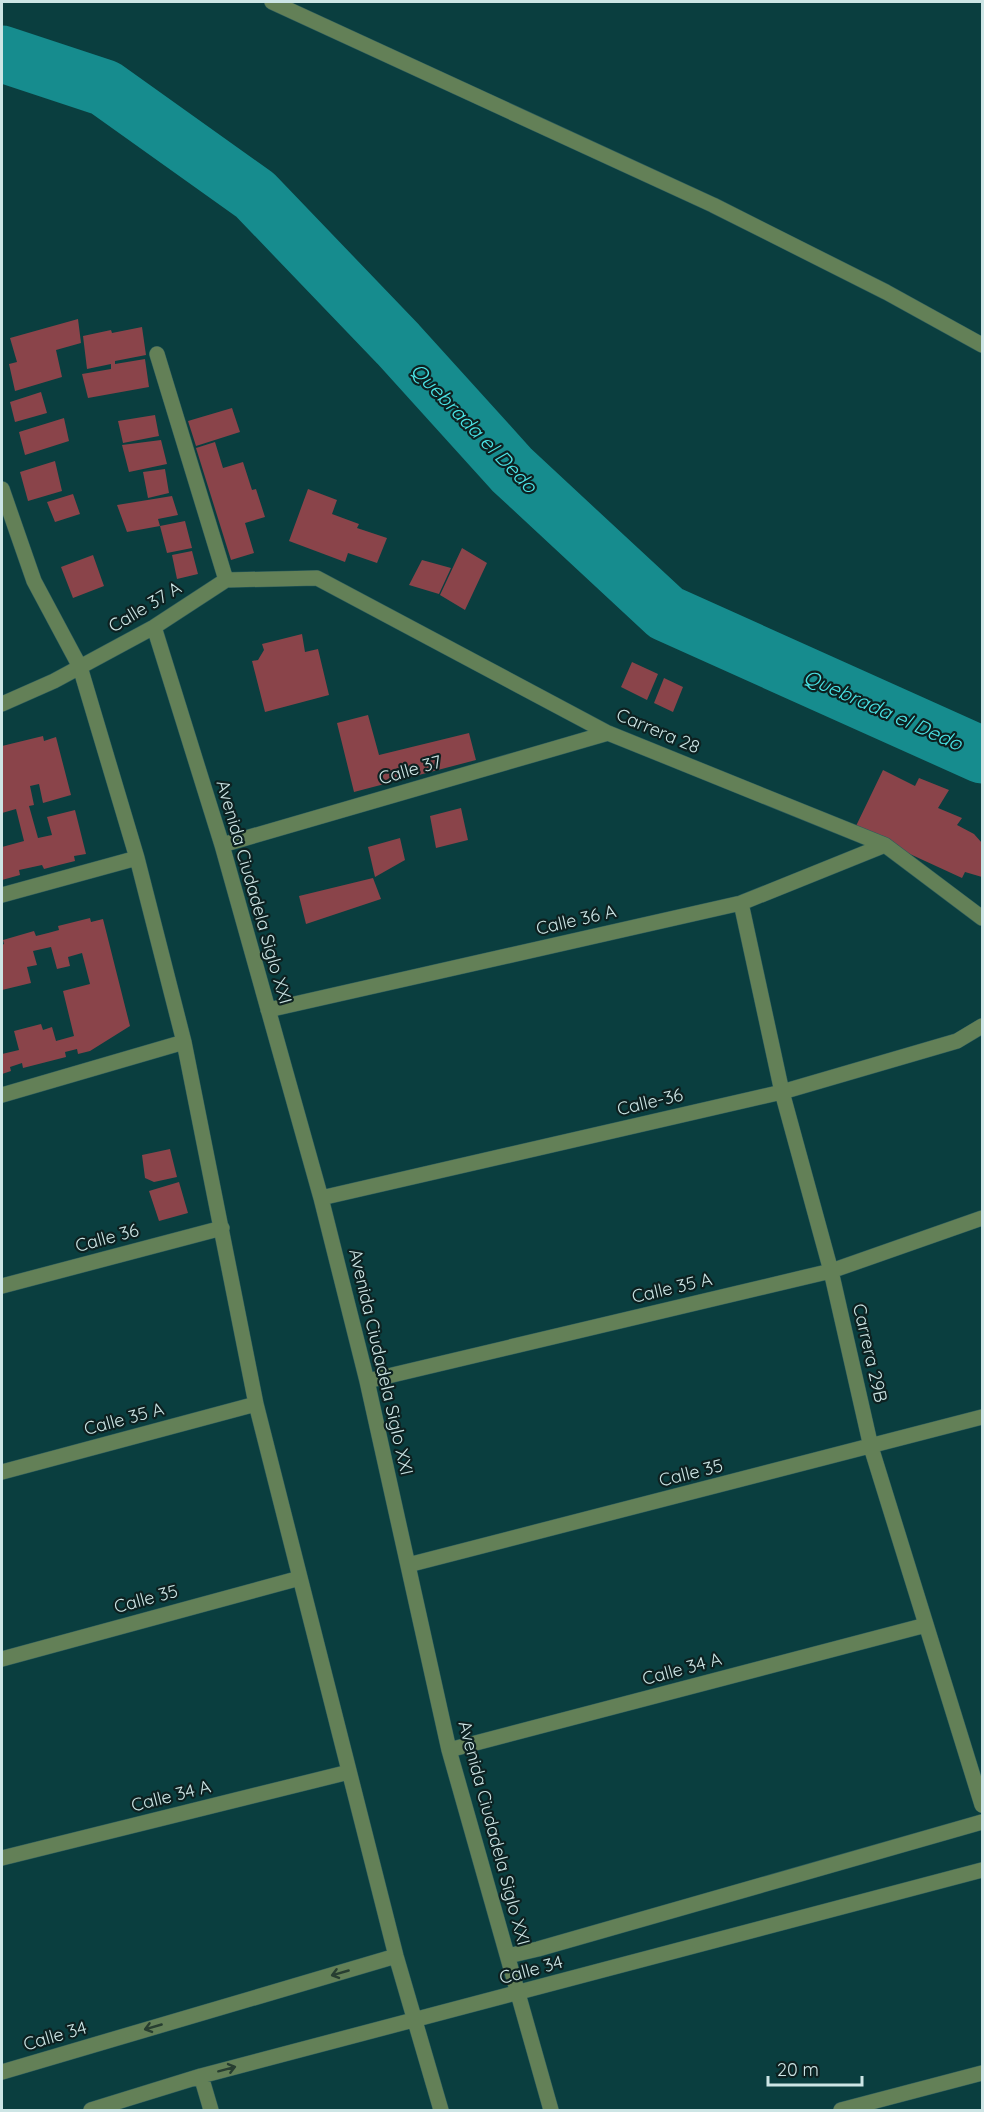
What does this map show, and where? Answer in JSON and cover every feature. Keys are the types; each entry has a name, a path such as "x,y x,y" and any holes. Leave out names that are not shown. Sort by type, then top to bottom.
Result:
{"street":[{"path":"272,2 713,205 886,292 982,345"},
{"path":"157,354 225,580"},
{"path":"2,489 34,581 80,667 137,858 184,1042 256,1404 396,1956 441,2110"},
{"name":"Carrera 28","path":"225,580 316,578 608,733 885,845 982,918"},
{"name":"Calle 37 A","path":"2,704 80,667 154,627 225,580"},
{"name":"Avenida Ciudadela Siglo XXI","path":"154,627 222,845 321,1198 367,1381 449,1750 551,2110"},
{"name":"Calle 37","path":"222,845 608,733"},
{"name":"Calle 36 A","path":"268,1010 741,903 885,845"},
{"path":"2,895 137,858"},
{"name":"Carrera 29B","path":"741,903 782,1092 831,1270 871,1447 982,1805"},
{"name":"Calle-36","path":"321,1198 782,1092 957,1041 982,1026"},
{"path":"2,1095 184,1042"},
{"name":"Calle 35 A","path":"367,1381 831,1270 982,1218"},
{"name":"Calle 36","path":"2,1286 222,1228"},
{"name":"Calle 35 A","path":"2,1472 256,1404"},
{"name":"Calle 35","path":"408,1565 982,1417"},
{"name":"Calle 35","path":"2,1659 300,1578"},
{"name":"Calle 34 A","path":"449,1750 926,1625"},
{"name":"Calle 34 A","path":"2,1858 349,1772"},
{"path":"508,1956 550,1946 982,1822"},
{"name":"Calle 34","path":"91,2110 201,2076 414,2019 519,1994 982,1870"},
{"name":"Calle 34","path":"2,2072 396,1956"},
{"path":"841,2110 982,2073"},
{"path":"201,2076 211,2110"}],"building":[{"path":"78,319 81,343 56,350 62,377 15,391 9,364 17,362 10,338"},
{"path":"142,327 146,355 115,361 115,364 145,359 149,387 88,398 82,374 111,369 111,364 87,369 83,336"},
{"path":"41,392 47,413 15,422 10,402"},
{"path":"232,408 240,432 196,446 188,421"},
{"path":"155,415 159,436 123,443 118,421"},
{"path":"64,418 69,441 25,455 19,432"},
{"path":"161,440 167,464 129,472 122,445"},
{"path":"215,442 223,468 243,462 252,490 256,489 265,517 245,523 254,553 231,560 196,448"},
{"path":"55,461 62,491 28,501 20,472"},
{"path":"165,469 169,493 148,498 143,472"},
{"path":"308,489 337,500 332,514 359,524 357,528 387,538 377,563 348,553 345,562 289,541"},
{"path":"73,494 80,514 55,522 47,502"},
{"path":"172,496 178,515 158,519 160,526 127,532 117,505"},
{"path":"185,521 192,548 167,553 160,526"},
{"path":"462,548 487,563 465,610 440,595"},
{"path":"192,551 198,574 177,579 172,555"},
{"path":"93,555 104,586 73,598 61,567"},
{"path":"422,560 451,568 439,594 409,585"},
{"path":"302,634 305,652 318,649 329,695 265,712 252,661 258,660 264,650 262,644"},
{"path":"632,662 658,674 647,700 621,687"},
{"path":"664,678 683,687 673,712 654,703"},
{"path":"368,715 379,755 469,733 476,760 354,792 337,723"},
{"path":"43,736 44,741 56,737 71,795 43,803 39,784 30,786 34,805 29,806 38,838 52,835 47,817 75,810 86,854 74,856 75,861 44,869 42,865 19,870 20,875 2,880 2,847 24,841 16,809 2,813 2,746"},
{"path":"883,770 915,786 919,778 949,790 938,808 962,818 957,825 974,834 982,843 982,877 965,872 962,878 856,826"},
{"path":"461,808 468,840 436,848 430,816"},
{"path":"400,838 405,860 375,877 368,847"},
{"path":"373,878 381,899 306,924 299,896"},
{"path":"90,918 91,922 103,919 130,1026 90,1051 78,1054 77,1049 65,1052 66,1057 23,1068 22,1063 10,1067 11,1071 2,1074 2,1054 19,1050 14,1031 41,1024 43,1030 52,1027 56,1041 74,1036 63,991 90,984 82,953 68,957 70,966 57,969 51,947 33,951 37,965 27,967 31,983 2,990 3,940 34,931 36,936 48,933 59,930 58,926"},
{"path":"170,1149 177,1177 154,1182 145,1178 142,1155"},
{"path":"179,1182 188,1213 159,1221 149,1191"}],"waterway":[{"name":"Quebrada el Dedo","path":"2,54 105,88 255,195 398,344 512,470 666,613 982,755"}]}
